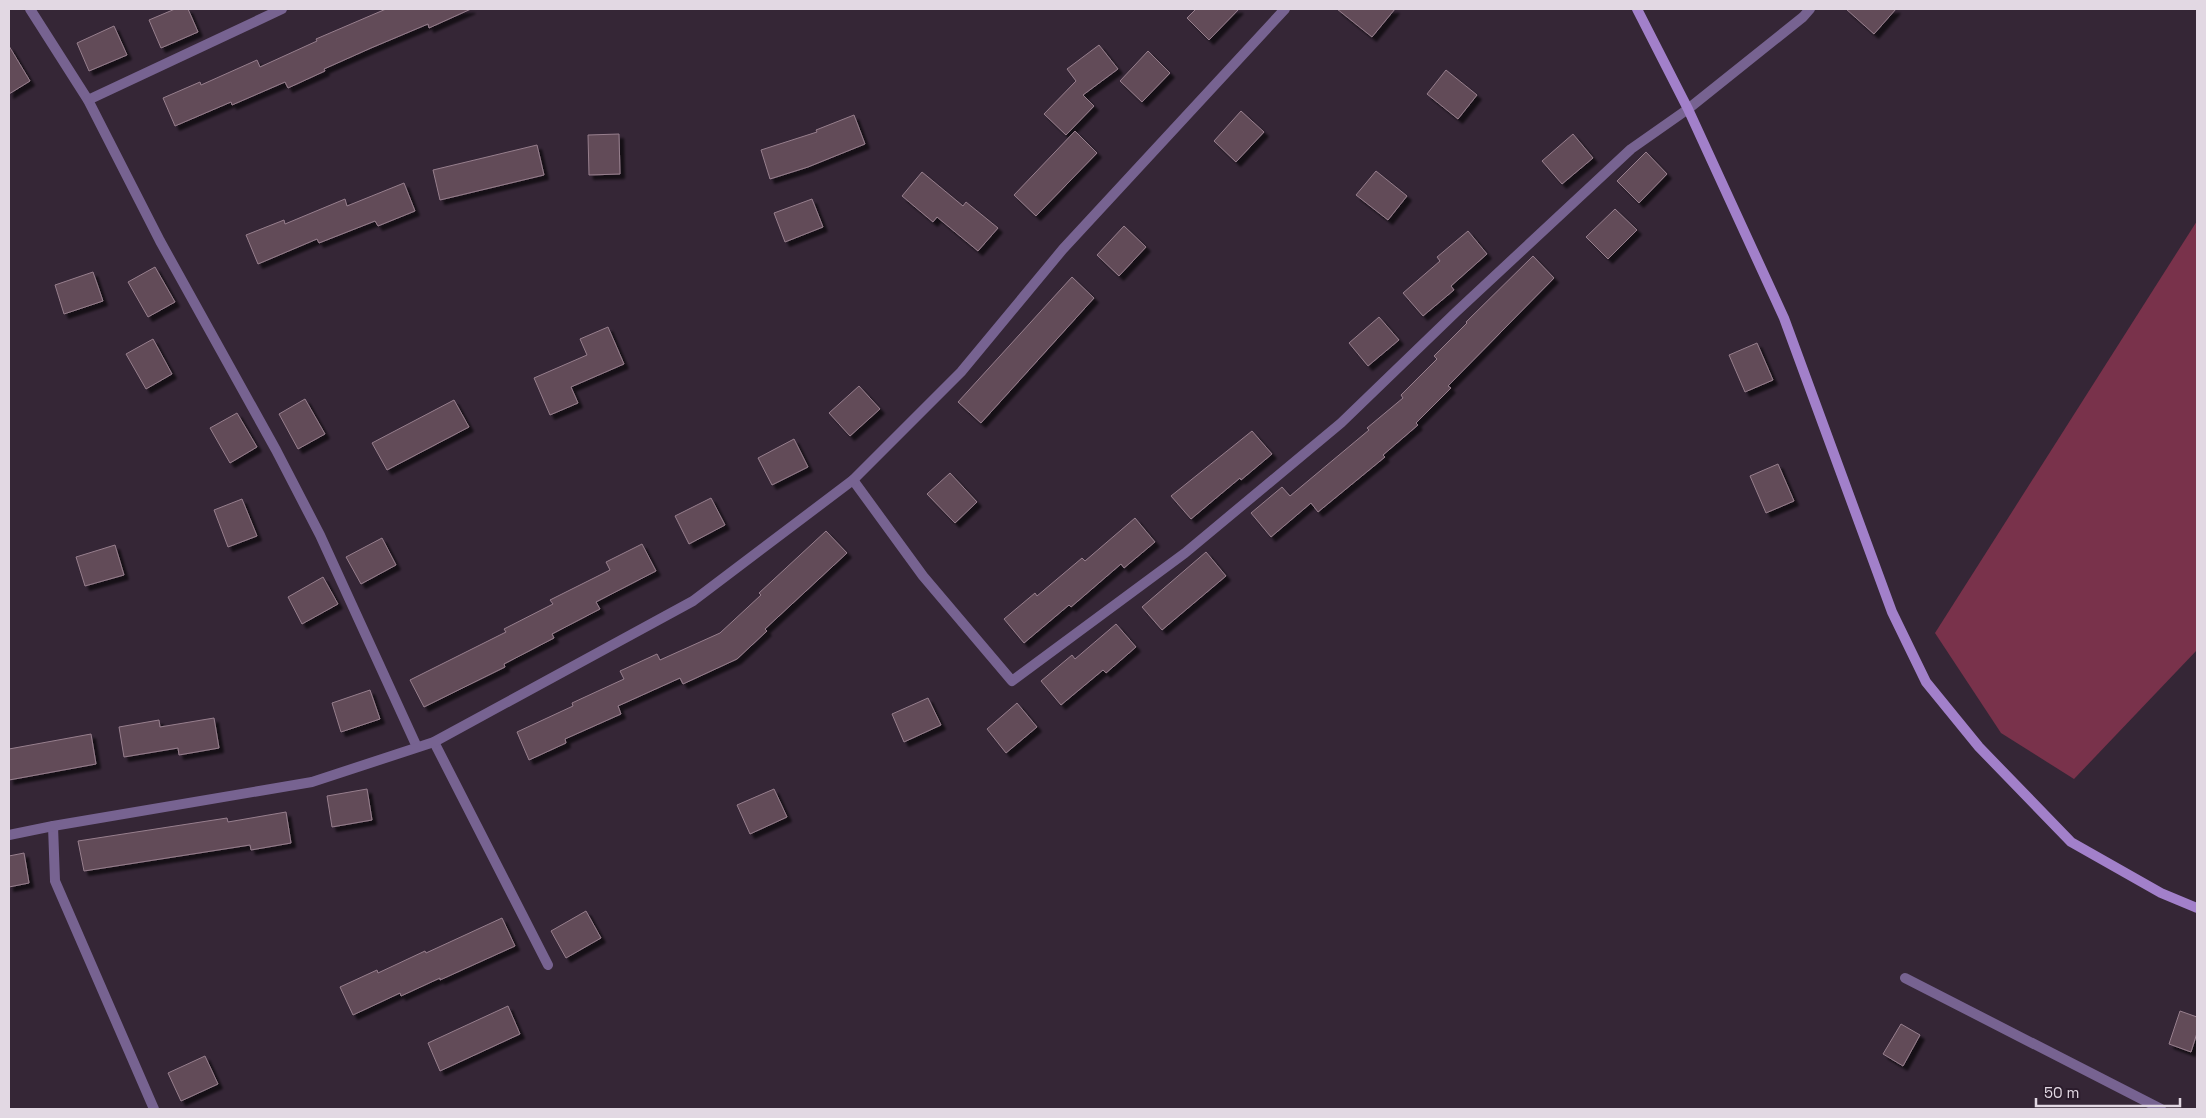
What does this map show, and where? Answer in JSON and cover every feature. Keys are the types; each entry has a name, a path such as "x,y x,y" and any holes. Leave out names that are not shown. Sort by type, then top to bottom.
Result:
{"street":[{"path":"30,9 88,100 160,241 271,441 320,535 417,747"},
{"path":"88,100 282,9"},
{"path":"9,835 312,782 434,742 692,601 853,480 961,372 1063,249 1285,9"},
{"path":"1637,9 1688,109 1784,318 1892,612 1926,682 1979,747 2071,842 2161,893 2197,908"},
{"path":"853,480 923,576 1012,681 1185,553 1341,423 1456,312 1631,149 1688,109 1803,17 1810,9"},
{"path":"434,742 548,965"},
{"path":"53,826 55,880 154,1109"},
{"path":"1905,978 2161,1109"}],"shaded area":[{"path":"2197,221 2197,650 2074,779 2001,733 1935,633"}],"building":[{"path":"175,9 188,9 198,32 161,48 149,20"},
{"path":"386,9 471,9 429,28 428,24 371,48 288,88 285,82 232,105 231,102 175,126 163,98 200,82 201,85 257,60 260,67 317,41 316,39"},
{"path":"1196,9 1239,9 1209,40 1187,18"},
{"path":"1337,9 1395,9 1372,37"},
{"path":"1846,9 1896,9 1874,34"},
{"path":"114,26 127,55 89,71 77,43"},
{"path":"1099,45 1118,69 1083,95 1094,106 1066,135 1044,114 1076,81 1067,69"},
{"path":"9,46 30,81 9,94"},
{"path":"1148,51 1170,73 1142,102 1120,81"},
{"path":"1446,70 1477,95 1458,119 1427,94"},
{"path":"1241,111 1264,132 1236,162 1214,141"},
{"path":"854,115 865,144 808,167 770,179 761,150 817,132 816,130"},
{"path":"1075,131 1097,153 1036,216 1014,195"},
{"path":"619,134 620,174 589,175 588,135"},
{"path":"1573,134 1593,158 1562,184 1542,161"},
{"path":"537,145 544,175 440,200 433,170"},
{"path":"1646,152 1667,174 1639,203 1617,181"},
{"path":"1376,171 1407,196 1388,220 1356,195"},
{"path":"922,172 963,206 966,202 998,228 978,251 937,217 933,222 902,196"},
{"path":"404,183 415,211 378,226 375,221 319,243 317,239 258,264 246,235 284,220 285,224 345,199 347,206"},
{"path":"812,199 823,227 785,242 774,213"},
{"path":"1615,209 1637,230 1608,259 1586,237"},
{"path":"1124,226 1146,247 1119,276 1097,255"},
{"path":"1468,231 1487,254 1451,286 1454,290 1423,316 1403,293 1440,261 1437,257"},
{"path":"1533,256 1554,278 1448,386 1451,388 1416,423 1418,425 1383,455 1385,457 1318,512 1311,503 1271,537 1251,513 1282,487 1290,496 1369,430 1367,428 1403,398 1401,395 1437,359 1434,356 1466,322"},
{"path":"155,267 175,302 148,317 128,282"},
{"path":"93,272 103,301 64,314 55,285"},
{"path":"1072,277 1094,298 981,423 958,402"},
{"path":"1379,317 1399,340 1368,366 1349,343"},
{"path":"608,327 624,364 571,387 578,403 550,415 534,378 587,355 580,339"},
{"path":"153,339 172,374 146,389 126,354"},
{"path":"1757,343 1773,380 1745,392 1729,355"},
{"path":"859,386 880,409 850,436 829,413"},
{"path":"305,399 325,434 298,449 279,414"},
{"path":"454,400 469,427 387,470 372,443"},
{"path":"237,413 257,447 230,463 210,428"},
{"path":"1252,431 1272,454 1191,519 1171,496"},
{"path":"794,439 808,467 772,485 758,458"},
{"path":"1778,464 1794,501 1766,513 1750,476"},
{"path":"950,473 977,502 955,523 927,494"},
{"path":"711,498 725,525 689,544 675,516"},
{"path":"242,499 257,536 228,547 214,510"},
{"path":"1135,518 1155,542 1124,568 1121,564 1071,607 1069,605 1024,643 1004,619 1035,593 1037,596 1082,558 1085,561"},
{"path":"826,531 847,553 765,629 767,631 737,659 683,684 680,678 618,706 621,714 565,739 566,743 529,760 517,732 573,706 572,703 624,679 620,671 657,654 660,660 720,633 761,595 759,593"},
{"path":"382,538 396,565 361,584 346,557"},
{"path":"642,544 656,571 596,602 600,609 552,634 554,638 504,664 505,667 424,707 410,680 506,632 504,629 553,604 550,600 610,570 606,562"},
{"path":"115,545 124,575 85,586 76,557"},
{"path":"1206,552 1226,576 1162,630 1142,607"},
{"path":"323,577 338,604 302,624 288,597"},
{"path":"1116,624 1136,647 1106,673 1103,670 1061,705 1041,681 1072,655 1075,659"},
{"path":"370,690 380,719 341,732 332,703"},
{"path":"928,698 941,725 904,742 892,714"},
{"path":"1017,703 1037,727 1006,753 987,729"},
{"path":"214,718 219,748 179,755 178,748 124,757 119,727 159,720 160,727"},
{"path":"91,734 96,764 9,780 9,749"},
{"path":"367,789 372,820 332,827 327,796"},
{"path":"774,789 787,817 750,834 737,805"},
{"path":"286,812 291,843 251,850 250,845 84,871 78,841 227,818 228,822"},
{"path":"24,853 29,883 9,887 9,856"},
{"path":"586,911 601,938 566,958 551,931"},
{"path":"502,918 515,946 440,980 440,978 401,996 400,993 353,1015 340,987 377,970 378,973 425,951 426,953"},
{"path":"508,1006 520,1034 440,1071 428,1043"},
{"path":"2180,1011 2197,1017 2197,1033 2191,1052 2169,1044"},
{"path":"1901,1024 1920,1035 1903,1066 1883,1054"},
{"path":"205,1056 218,1084 181,1101 168,1073"}]}
